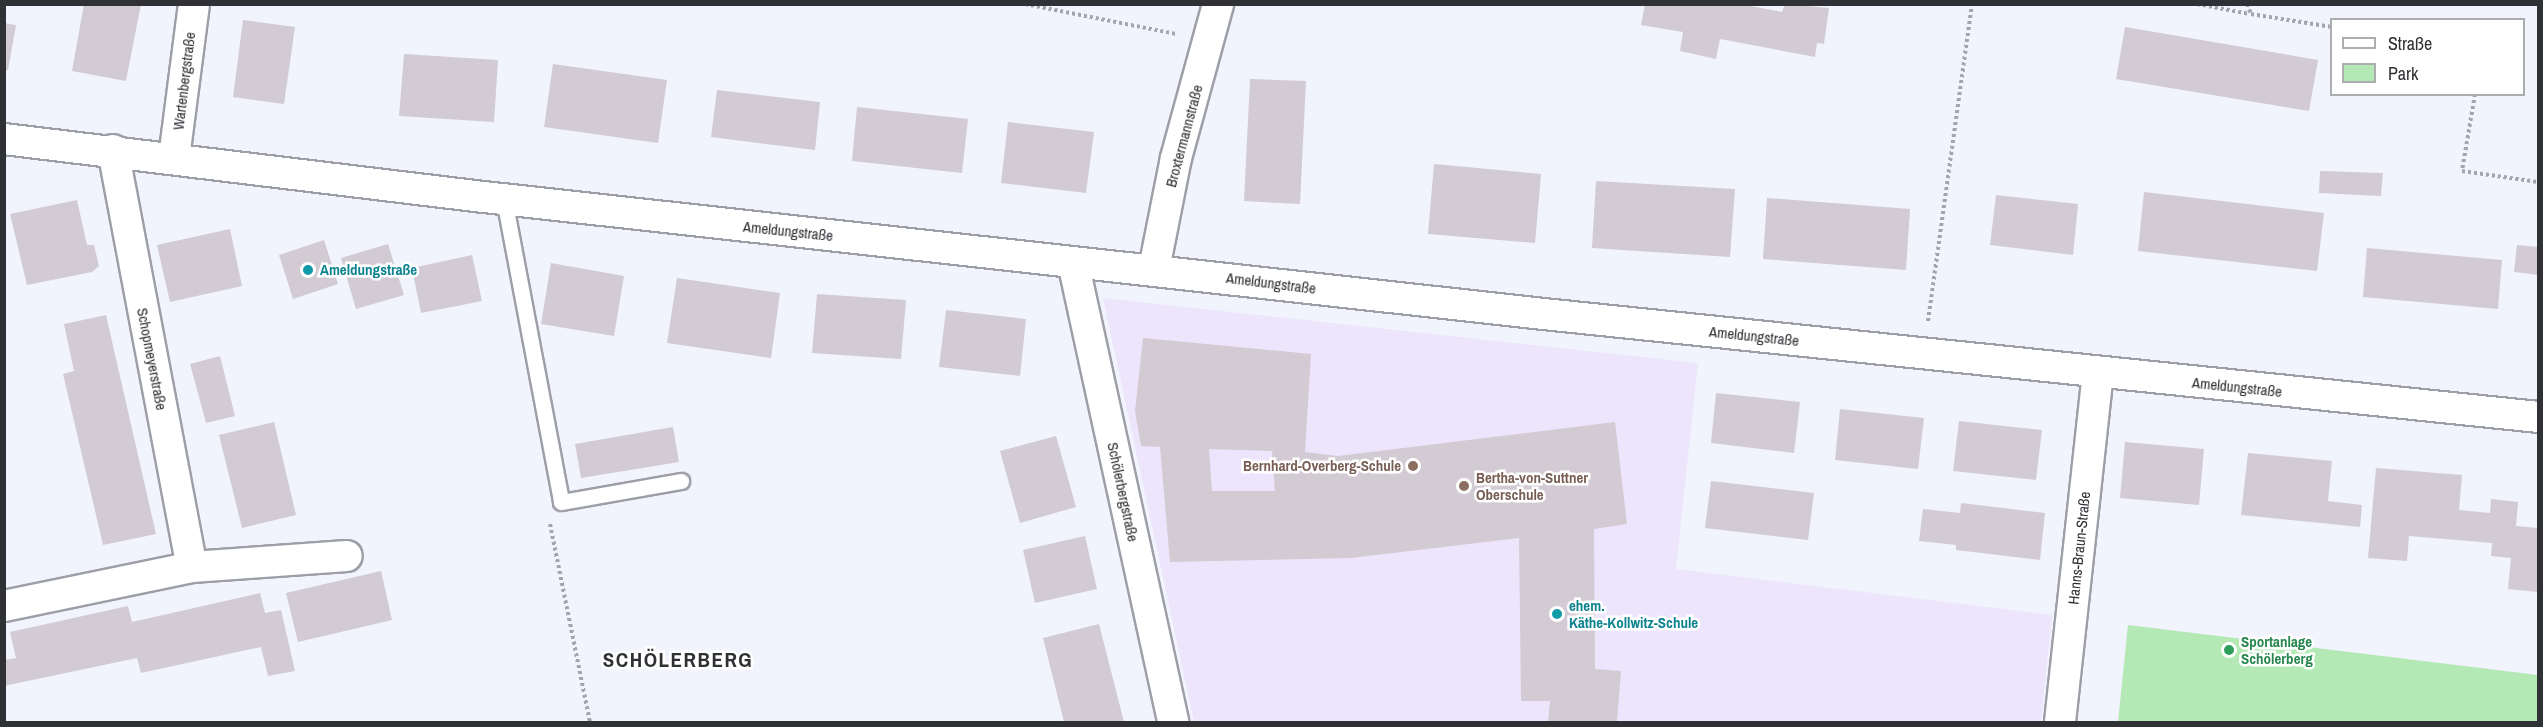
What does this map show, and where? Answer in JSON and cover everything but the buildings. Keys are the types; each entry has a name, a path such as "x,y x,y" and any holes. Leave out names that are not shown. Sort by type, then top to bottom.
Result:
{"street":[{"name":"Wartenbergstraße","path":"174,158 194,4"},
{"name":"Broxtermannstraße","path":"1154,269 1176,158 1218,4"},
{"name":"Ameldungstraße","path":"4,139 113,150 504,199 1073,262 1154,269 2098,374 2538,417"},
{"name":"Schopmeyerstraße","path":"113,150 192,567"},
{"name":"Schölerbergstraße","path":"1073,262 1173,723"},
{"name":"Hanns-Braun-Straße","path":"2060,723 2098,374"},
{"path":"4,606 192,567 347,556"}],"lane":[{"path":"504,199 561,502 681,481"}],"path":[{"path":"1025,4 1210,40"},
{"path":"1924,354 1972,4"},
{"path":"2197,4 2330,27"},
{"path":"2247,4 2251,14"},
{"path":"2475,96 2462,171 2538,182"}],"shaded area":[{"name":"Bernhard-Overberg-Schule","path":"1103,298 1698,363 1676,569 2052,615 2041,722 1194,722"}],"green space":[{"name":"Sportanlage Schölerberg","path":"2128,625 2538,675 2538,722 2118,722"}],"place":[{"name":"Ameldungstraße","path":"308,270"},
{"name":"Bernhard-Overberg-Schule","path":"1413,466"},
{"name":"Bertha-von-Suttner Oberschule","path":"1464,486"},
{"name":"ehem. Käthe-Kollwitz-Schule","path":"1557,614"},
{"name":"Sportanlage Schölerberg","path":"2229,650"}],"district":[{"name":"SCHÖLERBERG","path":"678,660"}]}
